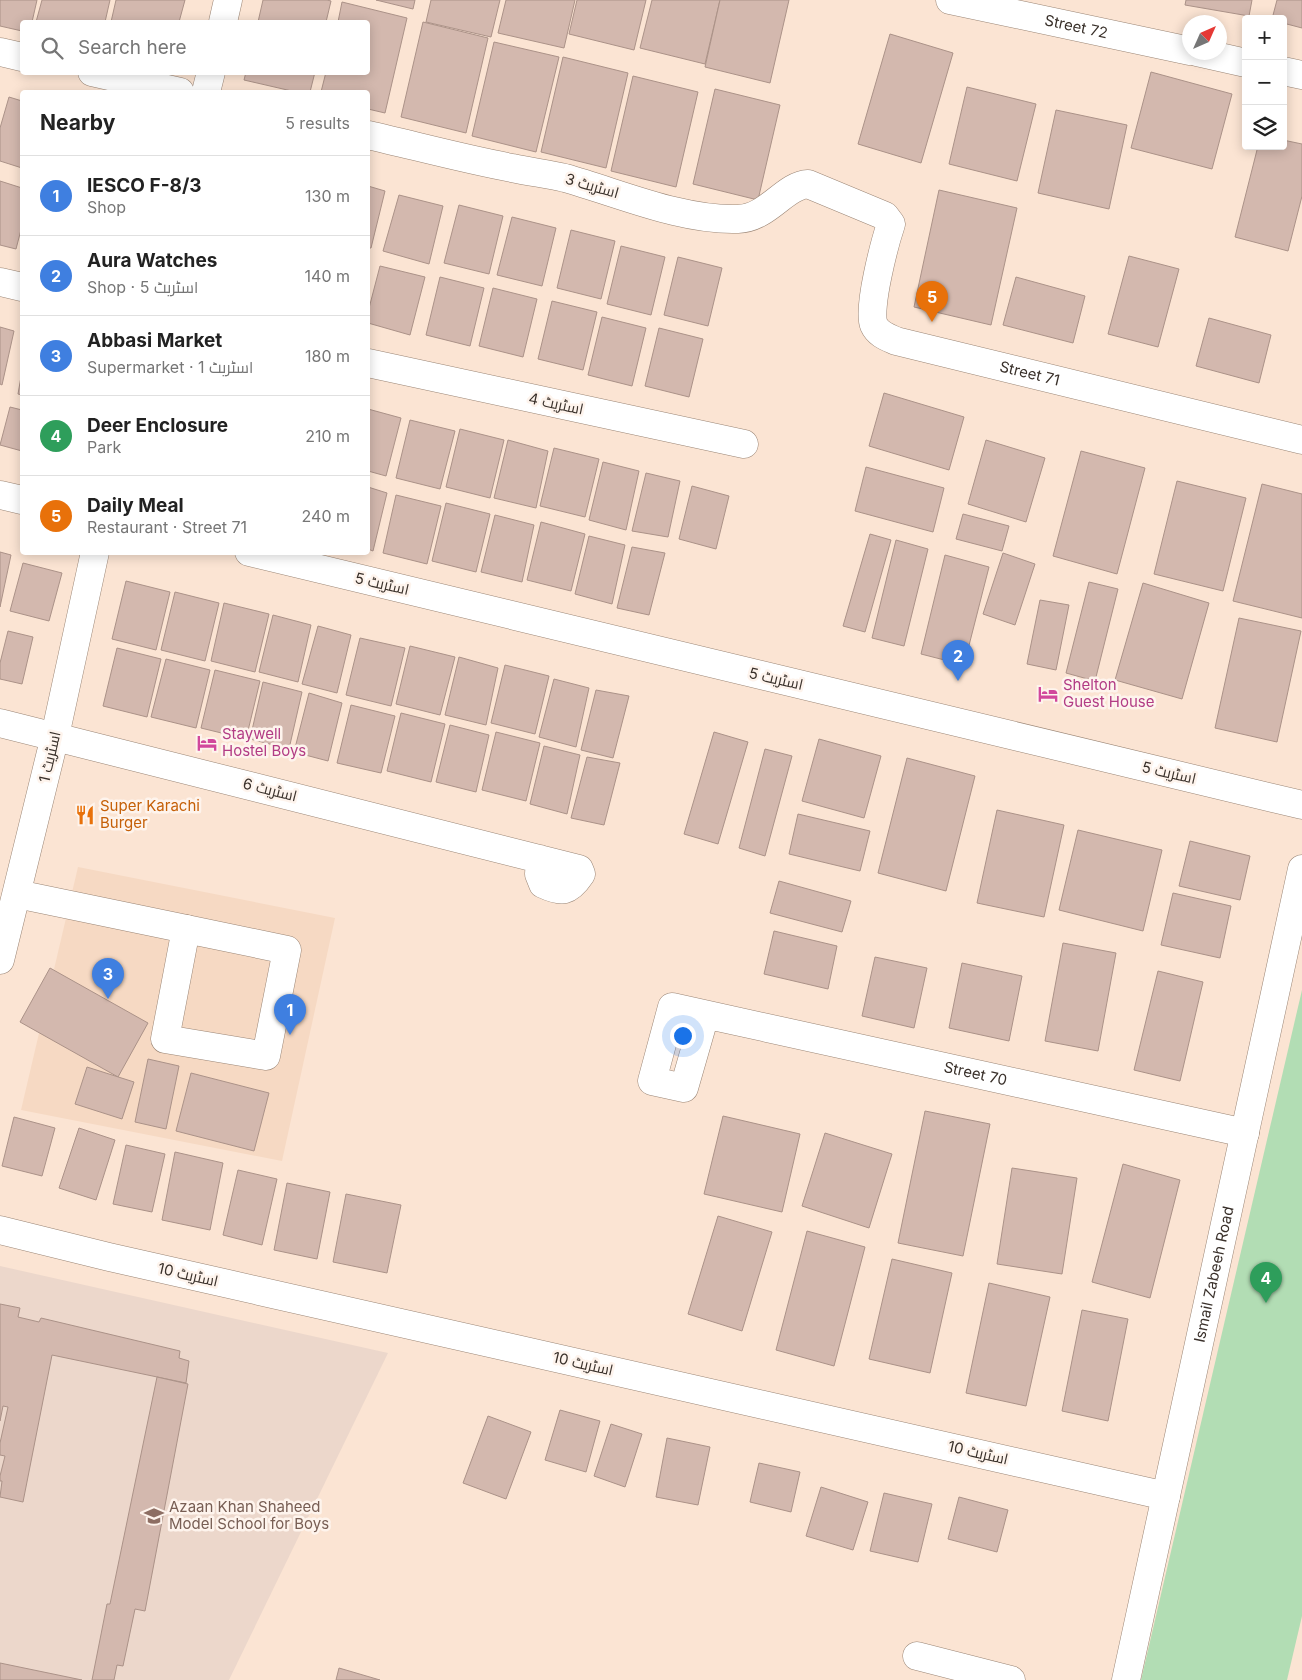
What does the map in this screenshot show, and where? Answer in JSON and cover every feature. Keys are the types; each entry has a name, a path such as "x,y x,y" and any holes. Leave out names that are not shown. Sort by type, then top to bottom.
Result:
{"street":[{"path":"223,20 228,0"},
{"name":"Street 72","path":"956,1 1182,49"},
{"path":"0,52 20,57"},
{"path":"1227,59 1242,62"},
{"path":"1287,72 1302,75"},
{"path":"105,75 171,90"},
{"path":"206,90 210,75"},
{"name":"اسٹریٹ 3","path":"370,135 563,178 689,215 720,219 740,219 753,216 794,188 801,184 808,184 885,216"},
{"name":"Street 71","path":"885,216 891,224 882,254 874,301 873,324 882,335 1302,440"},
{"path":"0,282 20,287"},
{"name":"اسٹریٹ 4","path":"370,363 744,444"},
{"path":"0,495 20,500"},
{"name":"اسٹریٹ 1","path":"1,954 55,736 94,555"},
{"name":"اسٹریٹ 5","path":"261,555 1302,805"},
{"name":"اسٹریٹ 6","path":"0,723 540,859"},
{"name":"Ismail Zabeeh Road","path":"1126,1680 1302,869"},
{"path":"17,894 186,929 287,950 266,1056 165,1039 186,929"},
{"name":"Street 70","path":"705,1015 1246,1133"},
{"name":"اسٹریٹ 10","path":"0,1230 109,1257 1166,1496"},
{"path":"917,1656 1011,1680"}],"shaded area":[{"path":"78,867 335,918 282,1161 21,1110"},
{"name":"Azaan Khan Shaheed Model School for Boys","path":"0,1266 388,1353 229,1680 0,1680"}],"green space":[{"path":"1302,990 1302,1616 1287,1680 1141,1680"}],"building":[{"path":"0,0 37,0 32,20 20,20 20,31 0,26"},
{"path":"42,0 110,0 105,20 37,20"},
{"path":"116,0 185,0 180,20 111,20"},
{"path":"263,0 331,1 326,20 258,20"},
{"path":"376,0 415,0 413,9"},
{"path":"431,0 500,0 491,37 426,22"},
{"path":"506,0 575,0 564,48 498,33"},
{"path":"577,0 646,0 634,50 569,34"},
{"path":"652,0 720,0 705,64 640,48"},
{"path":"720,0 789,0 770,83 705,67"},
{"path":"1186,0 1252,0 1249,15 1185,5"},
{"path":"1277,0 1302,0 1302,28 1287,24 1287,15 1273,15"},
{"path":"342,2 407,18 385,113 370,109 370,90 322,90 325,75 370,75 370,20 338,20"},
{"path":"423,22 488,38 466,133 401,117"},
{"path":"890,34 953,53 921,163 858,144"},
{"path":"494,42 559,57 536,152 472,136"},
{"path":"563,57 628,73 606,168 541,152"},
{"path":"1151,72 1232,94 1212,169 1131,148"},
{"path":"245,75 314,75 310,90 287,90 244,80"},
{"path":"633,76 698,92 676,187 611,171"},
{"path":"967,87 1036,104 1017,181 949,164"},
{"path":"715,89 780,105 758,200 693,184"},
{"path":"9,97 20,100 20,167 0,161 0,128"},
{"path":"1056,110 1127,125 1109,209 1038,193"},
{"path":"1287,141 1302,144 1302,196 1288,251 1235,237 1257,150 1287,150"},
{"path":"0,181 20,187 20,234 16,249 0,245"},
{"path":"370,187 385,191 370,248"},
{"path":"939,190 1017,208 991,325 914,307"},
{"path":"399,195 443,206 429,264 383,251"},
{"path":"459,205 503,216 489,274 444,263"},
{"path":"512,217 556,228 542,286 497,275"},
{"path":"571,230 615,241 601,299 557,288"},
{"path":"621,246 665,257 651,315 607,304"},
{"path":"1129,256 1179,269 1158,347 1108,334"},
{"path":"678,257 722,268 708,326 664,315"},
{"path":"380,266 425,277 410,335 370,324 370,304"},
{"path":"440,277 484,288 470,346 426,335"},
{"path":"1016,277 1085,296 1073,343 1003,325"},
{"path":"493,288 537,299 523,357 479,346"},
{"path":"552,301 597,312 583,370 538,359"},
{"path":"602,317 646,328 632,386 588,375"},
{"path":"1209,318 1271,335 1259,383 1196,366"},
{"path":"0,327 14,331 2,385 0,384"},
{"path":"659,328 703,339 689,397 645,386"},
{"path":"884,393 964,417 949,470 869,446"},
{"path":"10,407 20,410 20,450 0,445"},
{"path":"370,410 401,418 386,476 370,472"},
{"path":"410,420 455,431 440,489 396,478"},
{"path":"460,429 504,440 490,498 446,487"},
{"path":"508,440 548,451 536,508 494,498"},
{"path":"986,440 1045,458 1026,522 968,504"},
{"path":"554,448 599,459 585,517 540,506"},
{"path":"1081,451 1145,468 1117,574 1053,556"},
{"path":"603,462 639,471 626,530 589,520"},
{"path":"866,467 944,488 933,532 855,511"},
{"path":"646,473 680,481 668,537 632,531"},
{"path":"1177,481 1246,498 1223,591 1154,574"},
{"path":"1262,484 1302,494 1302,618 1233,601"},
{"path":"692,486 729,496 716,549 679,539"},
{"path":"370,488 387,493 373,551 370,550"},
{"path":"396,495 441,506 427,564 383,553"},
{"path":"446,503 490,514 476,572 432,561"},
{"path":"963,514 1009,526 1002,551 956,539"},
{"path":"495,515 534,525 522,582 481,572"},
{"path":"541,522 585,534 571,591 527,580"},
{"path":"870,534 891,540 865,632 843,626"},
{"path":"589,536 625,545 612,604 575,594"},
{"path":"896,540 928,549 904,646 872,638"},
{"path":"632,547 665,553 649,615 617,608"},
{"path":"0,552 11,555 0,607"},
{"path":"1003,553 1035,564 1015,625 983,614"},
{"path":"945,555 989,567 964,665 921,654"},
{"path":"23,563 62,573 49,621 10,611"},
{"path":"126,581 170,592 156,650 112,639"},
{"path":"1089,582 1118,589 1095,681 1066,673"},
{"path":"1143,583 1209,603 1182,699 1115,680"},
{"path":"175,592 219,603 205,661 161,650"},
{"path":"1040,600 1069,605 1056,670 1027,664"},
{"path":"224,603 269,614 255,672 211,661"},
{"path":"273,615 311,625 298,682 259,672"},
{"path":"1239,618 1301,631 1277,742 1215,728"},
{"path":"318,626 351,635 337,693 302,684"},
{"path":"8,631 33,637 22,684 0,679 0,663"},
{"path":"360,638 405,648 391,706 346,695"},
{"path":"410,646 455,657 440,715 396,704"},
{"path":"117,648 161,659 147,717 103,706"},
{"path":"459,657 498,668 486,725 445,715"},
{"path":"166,659 210,670 196,728 151,717"},
{"path":"505,665 549,676 535,734 491,723"},
{"path":"215,670 260,681 246,739 201,728"},
{"path":"554,679 589,688 576,747 539,737"},
{"path":"263,682 302,692 289,749 250,739"},
{"path":"596,690 629,696 613,758 581,750"},
{"path":"309,693 342,703 328,761 294,752"},
{"path":"351,705 395,716 381,773 337,763"},
{"path":"401,713 445,724 431,782 387,771"},
{"path":"450,725 489,735 476,792 436,782"},
{"path":"496,732 540,743 526,801 482,790"},
{"path":"714,732 748,742 718,844 684,834"},
{"path":"819,739 881,756 864,818 802,801"},
{"path":"544,746 580,755 567,814 530,804"},
{"path":"765,749 792,756 765,856 739,848"},
{"path":"587,757 620,763 604,825 571,818"},
{"path":"907,758 975,776 946,891 878,873"},
{"path":"997,810 1064,825 1044,917 977,903"},
{"path":"798,814 870,831 860,871 789,854"},
{"path":"1078,830 1162,850 1143,931 1059,910"},
{"path":"1190,841 1250,856 1240,900 1179,886"},
{"path":"779,881 851,901 842,932 770,913"},
{"path":"1173,893 1231,906 1220,958 1161,945"},
{"path":"774,931 837,946 828,989 764,974"},
{"path":"1063,943 1116,953 1098,1051 1045,1041"},
{"path":"875,957 927,968 914,1028 862,1016"},
{"path":"962,963 1022,976 1009,1041 949,1028"},
{"path":"50,968 148,1023 118,1077 20,1022"},
{"path":"1158,971 1203,982 1180,1081 1134,1070"},
{"path":"148,1059 179,1066 166,1129 135,1122"},
{"path":"87,1067 134,1082 122,1119 75,1104"},
{"path":"191,1073 269,1093 254,1151 176,1131"},
{"path":"925,1111 990,1124 963,1256 898,1243"},
{"path":"723,1116 800,1134 782,1212 704,1194"},
{"path":"14,1117 55,1128 42,1176 2,1166"},
{"path":"79,1128 115,1140 96,1200 59,1188"},
{"path":"825,1133 892,1154 869,1228 802,1206"},
{"path":"126,1145 165,1154 152,1212 113,1204"},
{"path":"175,1152 223,1163 210,1230 162,1220"},
{"path":"1123,1164 1180,1180 1150,1298 1092,1282"},
{"path":"1012,1168 1077,1178 1062,1274 997,1264"},
{"path":"238,1170 277,1179 262,1245 223,1235"},
{"path":"287,1183 330,1192 317,1259 274,1250"},
{"path":"346,1194 401,1205 387,1273 333,1262"},
{"path":"718,1216 772,1232 742,1331 688,1314"},
{"path":"807,1231 865,1247 834,1366 776,1350"},
{"path":"892,1259 952,1273 930,1373 869,1359"},
{"path":"989,1283 1050,1297 1026,1406 966,1393"},
{"path":"0,1304 20,1308 18,1317 39,1322 41,1318 180,1351 179,1358 189,1361 186,1383 52,1355 23,1502 0,1497 2,1481 0,1481 0,1476 5,1456 0,1455 0,1443 8,1407 3,1406 0,1421"},
{"path":"1082,1310 1128,1319 1108,1421 1062,1411"},
{"name":"Azaan Khan Shaheed Model School for Boys","path":"157,1377 188,1384 145,1611 135,1609 123,1666 117,1665 114,1680 92,1680 107,1604 110,1604"},
{"path":"560,1410 600,1421 586,1472 545,1460"},
{"path":"488,1416 531,1432 506,1499 463,1483"},
{"path":"611,1424 642,1434 625,1487 594,1476"},
{"path":"667,1438 710,1447 698,1505 656,1497"},
{"path":"759,1463 800,1472 791,1512 750,1502"},
{"path":"821,1487 868,1502 853,1550 806,1536"},
{"path":"884,1493 932,1504 918,1562 870,1551"},
{"path":"959,1497 1008,1510 997,1552 948,1539"},
{"path":"0,1663 82,1680 0,1680"},
{"path":"339,1668 380,1680 336,1680"}],"place":[{"name":"Daily Meal","path":"932,322"},
{"name":"Aura Watches","path":"958,681"},
{"name":"Shelton Guest House","path":"1048,694"},
{"name":"Staywell Hostel Boys","path":"207,743"},
{"name":"Super Karachi Burger","path":"85,815"},
{"name":"Abbasi Market","path":"108,999"},
{"name":"IESCO F-8/3","path":"290,1035"},
{"name":"Deer Enclosure","path":"1266,1303"},
{"name":"Azaan Khan Shaheed Model School for Boys","path":"154,1516"}]}
